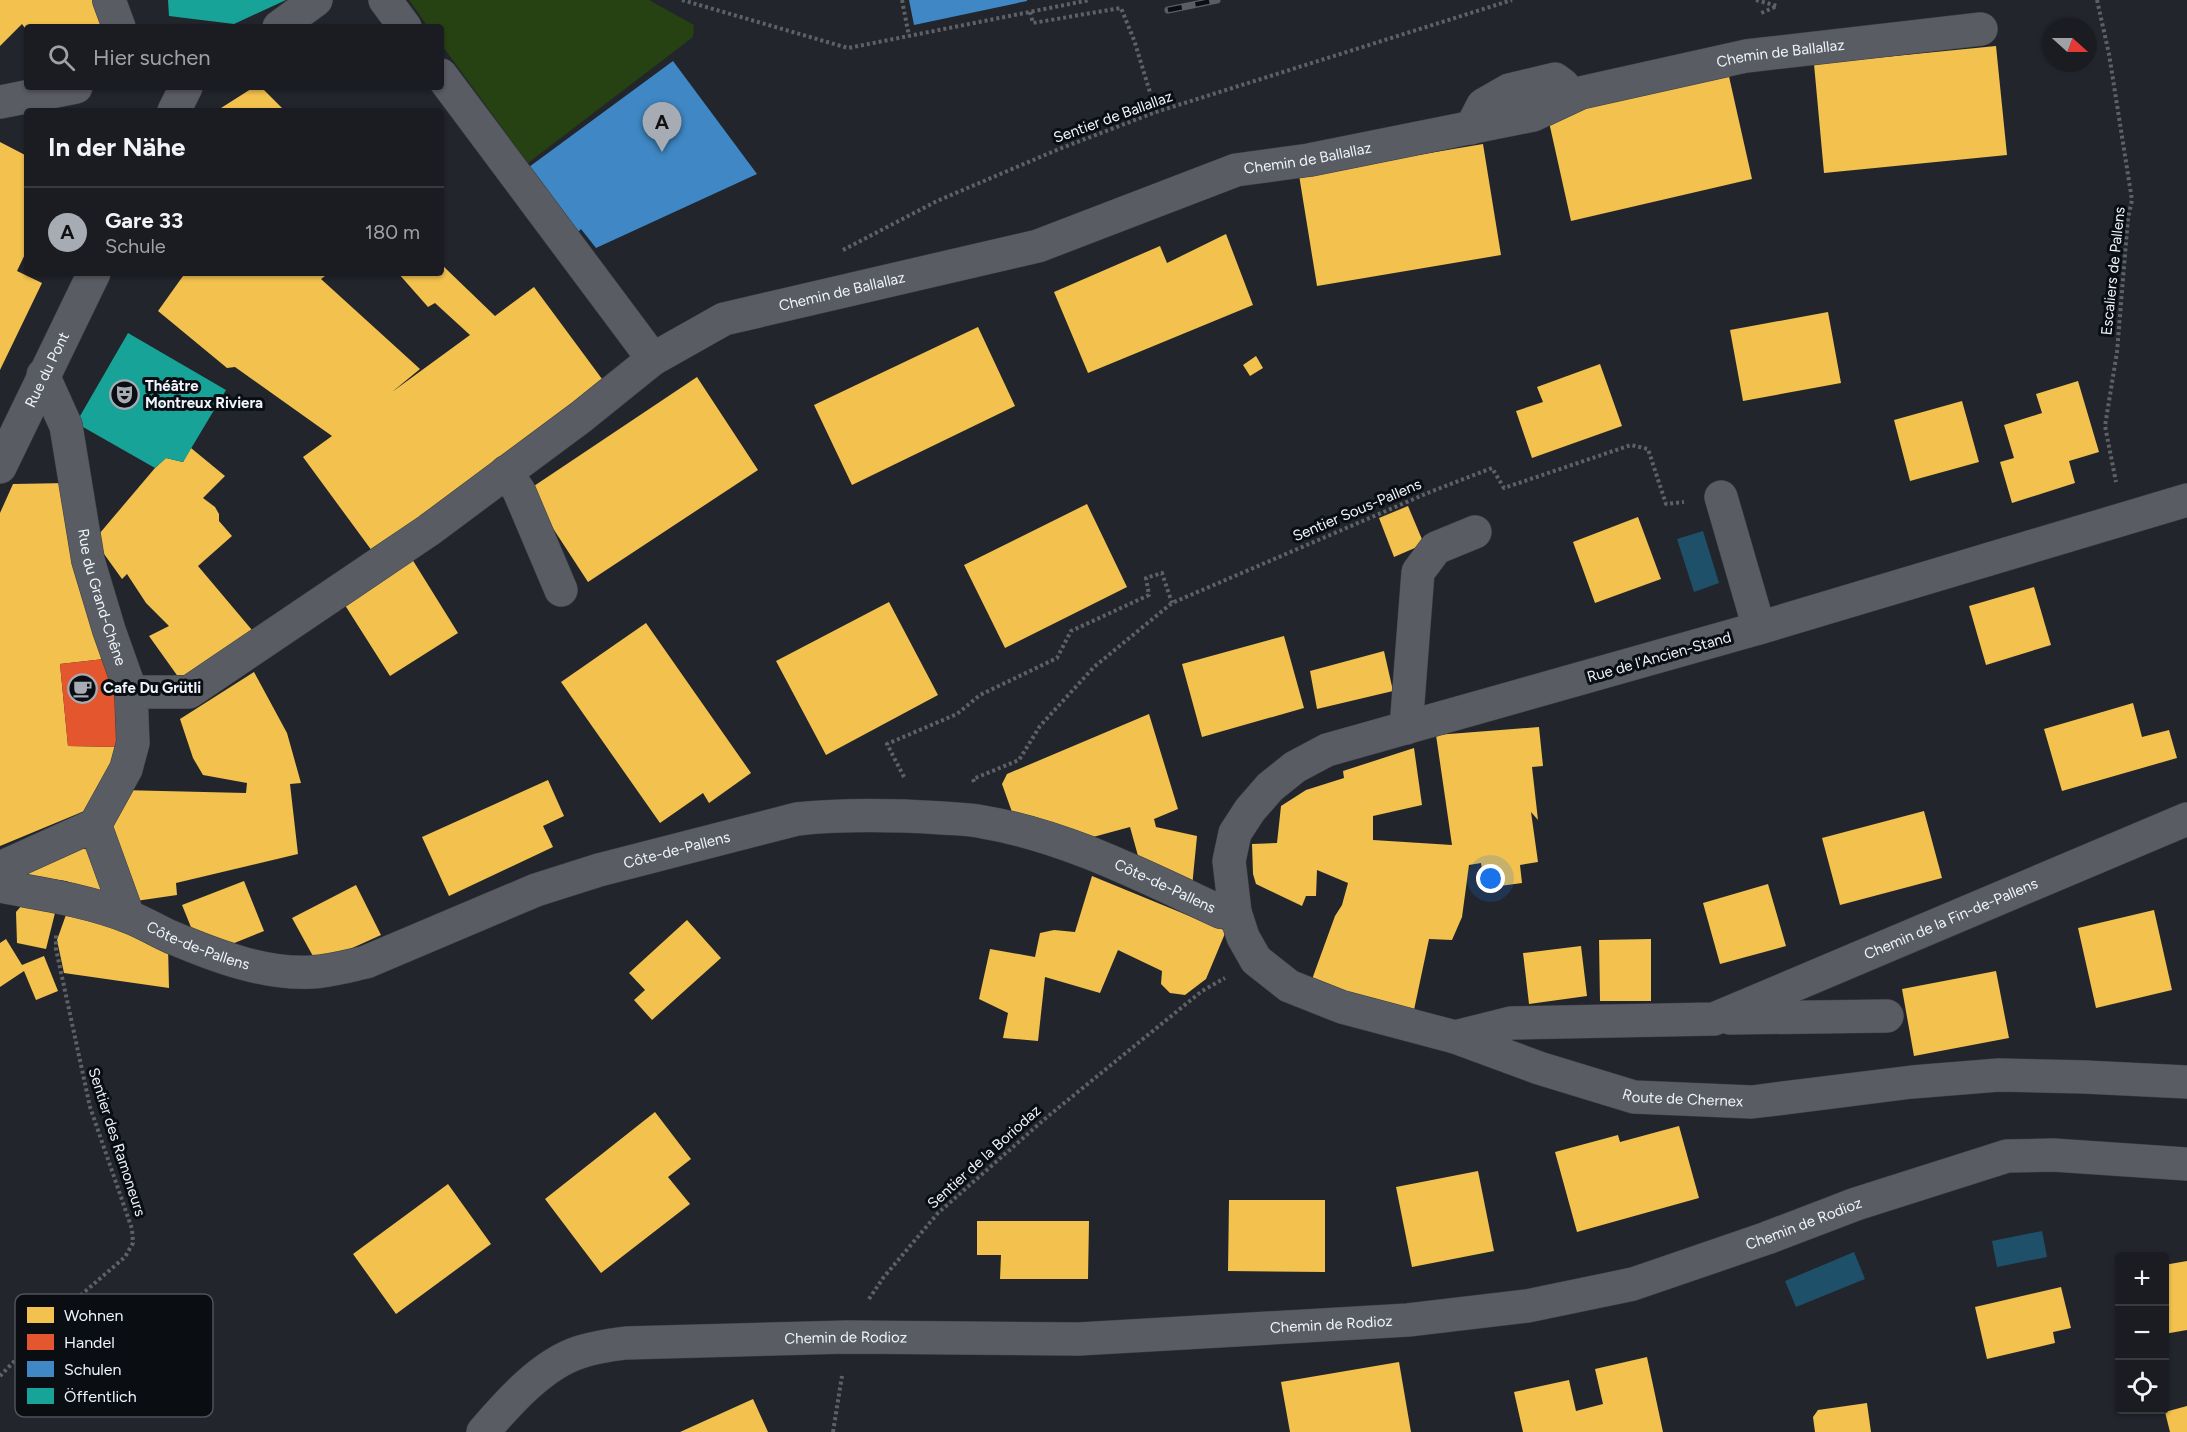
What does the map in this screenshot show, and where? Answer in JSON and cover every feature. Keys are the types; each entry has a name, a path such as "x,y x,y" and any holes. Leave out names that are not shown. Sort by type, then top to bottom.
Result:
{"street":[{"path":"109,0 118,24"},
{"path":"283,24 315,0"},
{"path":"385,0 403,24"},
{"name":"Chemin de Ballallaz","path":"132,692 189,692 429,530 581,417 653,359 724,319 1038,246 1236,170 1309,160 1533,115 1580,93 1746,56 1981,29"},
{"path":"444,79 653,359"},
{"path":"1471,128 1483,105 1509,90 1555,79 1563,85"},
{"path":"0,102 61,90"},
{"path":"176,108 184,90"},
{"name":"Rue du Pont","path":"0,467 92,276"},
{"name":"Rue du Grand-Chêne","path":"43,375 66,426 88,560 109,630 132,692 133,743 121,780 95,825"},
{"path":"506,472 519,491 561,590"},
{"path":"1721,497 1759,628"},
{"name":"Rue de l'Ancien-Stand","path":"1235,912 1229,861 1235,833 1250,810 1270,787 1295,767 1327,750 1759,628 2187,500"},
{"path":"1406,728 1418,572 1436,548 1475,532"},
{"name":"Côte-de-Pallens","path":"0,886 65,899 128,916 171,937 249,964 278,970 310,972 339,969 394,952 536,890 599,870 797,819 858,815 917,816 983,822 1028,832 1130,870 1221,912 1235,912"},
{"name":"Chemin de la Fin-de-Pallens","path":"1714,1019 2187,819"},
{"path":"0,868 95,825 128,916"},
{"name":"Route de Chernex","path":"1235,912 1243,937 1256,960 1289,986 1342,1007 1455,1037 1539,1068 1634,1097 1752,1102 1912,1082 1999,1075 2187,1082"},
{"name":"Chemin de la Fin-de-Pallens","path":"1455,1037 1511,1023 1887,1016"},
{"name":"Chemin de Rodioz","path":"483,1432 512,1400 557,1362 578,1352 602,1346 626,1343 848,1337 1079,1339 1408,1320 1527,1306 1634,1284 1767,1238 1856,1204 2007,1156 2053,1155 2187,1164"}],"path":[{"path":"682,0 848,48 1090,0"},
{"path":"902,0 909,36"},
{"name":"Sentier de Ballallaz","path":"841,251 937,201 1059,149 1156,112 1512,0"},
{"name":"Escaliers de Pallens","path":"2097,0 2109,54 2132,200 2128,218 2117,351 2105,426 2118,493"},
{"path":"1030,12 1033,22 1121,8 1134,40 1156,112"},
{"name":"Sentier Sous-Pallens","path":"1019,760 1040,726 1094,667 1172,603 1408,501 1492,468 1504,488 1631,445 1647,449 1666,504 1721,497"},
{"path":"887,744 957,714 980,695 1057,658 1071,631 1149,595 1146,578 1162,573 1172,603"},
{"name":"Sentier des Ramoneurs","path":"65,899 56,934 56,949 90,1107 132,1229 133,1243 125,1257 82,1294"},
{"name":"Sentier de la Boriodaz","path":"833,1432 848,1337 858,1314 883,1278 938,1213 1047,1117 1202,991 1233,974"},
{"name":"Sentier des Ramoneurs","path":"0,1376 15,1361"}],"green space":[{"path":"409,0 649,0 694,25 693,37 528,163 444,48 444,24 426,24"}],"water":[{"path":"1703,531 1719,583 1694,592 1677,539"},
{"path":"2042,1231 2047,1257 1997,1267 1992,1241"},
{"path":"1854,1252 1865,1279 1796,1307 1785,1281"}],"building: Wohnen":[{"path":"0,0 102,0 110,24 24,24 24,27 22,24 0,46"},
{"path":"1996,46 2007,155 1824,173 1814,64"},
{"path":"1728,72 1752,179 1571,221 1547,113"},
{"path":"249,90 264,90 282,108 221,108"},
{"path":"0,142 24,154 24,256 17,271 42,283 0,370"},
{"path":"1483,144 1501,255 1317,286 1299,175"},
{"path":"1226,234 1253,305 1088,373 1054,292 1160,246 1167,263"},
{"path":"444,267 495,316 534,287 605,383 375,555 303,457 332,436 235,367 227,368 158,311 183,276 325,276 321,279 420,369 392,392 470,335 435,303 428,307 401,276 444,276"},
{"path":"1828,312 1841,383 1743,401 1730,330"},
{"path":"978,327 1015,406 852,485 814,405"},
{"path":"1256,356 1263,368 1250,376 1243,365"},
{"path":"1600,364 1622,426 1532,458 1516,411 1543,402 1537,387"},
{"path":"697,377 758,470 588,582 528,490"},
{"path":"2078,381 2099,452 2069,461 2075,483 2012,503 2000,462 2014,458 2004,425 2042,413 2036,394"},
{"path":"1962,401 1979,462 1910,481 1894,420"},
{"path":"191,448 225,476 203,498 215,507 219,514 219,521 232,536 198,566 257,636 184,685 149,636 169,626 146,603 127,574 122,579 94,540 155,468 166,458 183,462"},
{"path":"68,483 104,659 60,664 68,746 119,747 94,807 0,846 0,513 13,484"},
{"path":"1087,504 1127,587 1005,648 964,565"},
{"path":"1408,506 1424,544 1394,557 1379,518"},
{"path":"1638,517 1661,579 1595,603 1573,542"},
{"path":"412,559 458,633 390,676 343,602"},
{"path":"2034,587 2051,645 1986,665 1969,606"},
{"path":"889,602 938,695 826,755 776,661"},
{"path":"646,623 751,773 709,803 703,793 660,823 561,682"},
{"path":"1284,636 1304,708 1202,737 1182,664"},
{"path":"1384,651 1393,691 1317,709 1310,671"},
{"path":"254,672 287,733 301,783 290,784 298,854 176,883 177,895 129,902 118,870 112,822 120,790 246,793 247,783 203,775 193,758 180,719"},
{"path":"2133,703 2142,737 2169,730 2177,758 2062,791 2044,729"},
{"path":"1149,714 1178,809 1154,819 1156,827 1197,836 1192,887 1140,863 1130,827 1082,840 1077,830 1068,833 1012,812 1002,784 1007,774"},
{"path":"1539,727 1543,766 1532,767 1538,820 1531,812 1538,862 1520,865 1522,883 1485,888 1481,863 1469,865 1462,917 1452,940 1429,939 1414,1010 1311,982 1335,916 1342,905 1348,883 1317,870 1316,896 1306,896 1302,906 1256,884 1253,874 1252,844 1277,843 1281,806 1306,790 1344,778 1343,771 1414,748 1422,805 1373,816 1373,840 1452,845 1436,735"},
{"path":"548,780 564,816 543,826 553,847 449,896 422,837"},
{"path":"1924,811 1942,878 1840,905 1822,838"},
{"path":"76,846 88,850 102,890 100,892 66,881 23,875"},
{"path":"1092,876 1226,931 1206,979 1185,995 1170,993 1161,984 1162,971 1118,950 1100,993 1045,977 1038,1041 1003,1038 1008,1013 979,999 990,949 1035,957 1040,933 1054,930 1075,932"},
{"path":"244,881 264,931 222,948 195,937 182,905"},
{"path":"1768,884 1786,946 1720,964 1703,903"},
{"path":"356,885 381,935 350,949 314,958 292,918"},
{"path":"23,904 56,909 46,949 17,943 16,912"},
{"path":"2154,910 2172,990 2096,1008 2078,928"},
{"path":"67,912 168,945 169,988 64,973 57,940"},
{"path":"687,920 721,958 652,1020 634,1000 645,990 629,973"},
{"path":"6,939 22,965 44,956 58,991 36,1000 24,971 0,987 0,943"},
{"path":"1651,939 1651,1001 1600,1001 1599,940"},
{"path":"1581,946 1587,996 1529,1004 1523,953"},
{"path":"1996,971 2009,1038 1914,1056 1902,989"},
{"path":"655,1112 691,1159 668,1177 690,1204 601,1273 545,1199"},
{"path":"1679,1126 1699,1198 1577,1232 1555,1152 1618,1135 1620,1142"},
{"path":"1478,1171 1494,1251 1412,1267 1396,1187"},
{"path":"448,1184 491,1244 396,1314 353,1254"},
{"path":"1229,1200 1325,1200 1325,1272 1228,1271"},
{"path":"977,1221 1089,1221 1088,1279 1000,1279 1001,1255 977,1255"},
{"path":"2187,1261 2187,1330 2169,1333 2169,1306 2169,1264"},
{"path":"2061,1287 2071,1328 2053,1332 2055,1343 1987,1359 1975,1307"},
{"path":"1647,1357 1663,1432 1523,1432 1514,1392 1569,1380 1576,1411 1603,1404 1595,1369"},
{"path":"1399,1362 1411,1432 1290,1432 1281,1382"},
{"path":"753,1399 768,1432 680,1432"},
{"path":"1867,1403 1871,1432 1815,1432 1813,1417 1818,1410"},
{"path":"2187,1406 2187,1432 2170,1432 2166,1414 2169,1414 2169,1411"}],"building: Handel":[{"path":"104,659 121,713 119,747 68,746 60,664"}],"building: Schulen":[{"path":"909,0 1027,0 1027,1 914,25"},
{"path":"673,61 757,174 596,248 581,229 578,232 529,167"}],"building: Öffentlich":[{"path":"168,0 286,0 234,24 169,16"},
{"path":"128,333 226,390 183,462 166,458 155,468 76,423"}],"railway":[{"path":"1168,10 1217,0"}],"place":[{"name":"Gare 33","path":"662,152"},
{"name":"Théâtre Montreux Riviera","path":"124,395"},
{"name":"Cafe Du Grütli","path":"82,688"}]}
